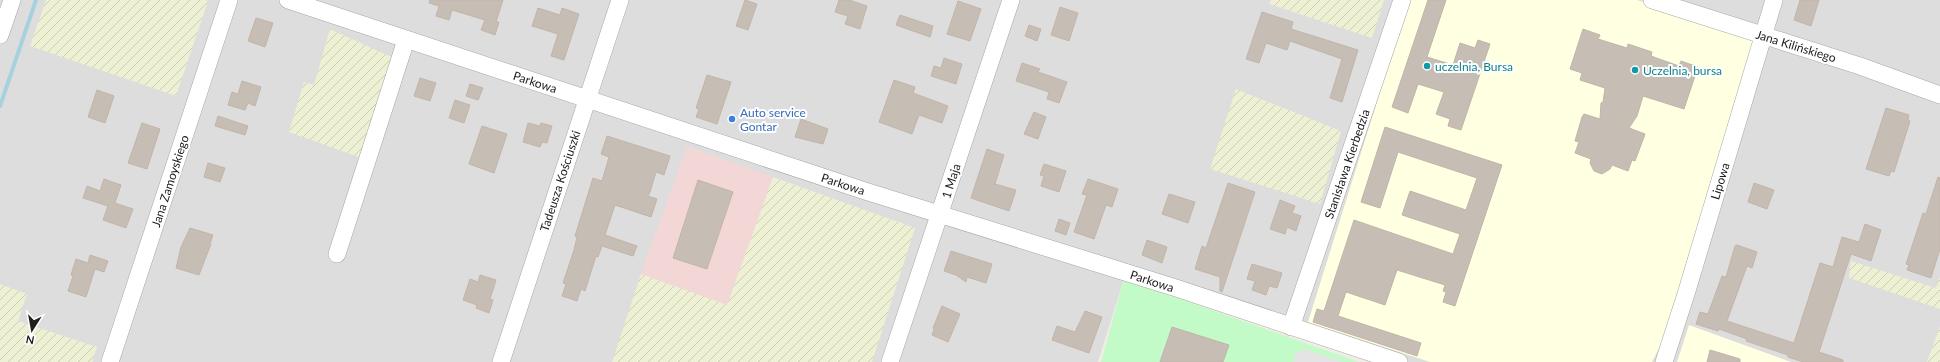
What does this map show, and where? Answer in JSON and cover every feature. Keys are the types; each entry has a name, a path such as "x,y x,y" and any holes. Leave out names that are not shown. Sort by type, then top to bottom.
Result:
{"street":[{"path":"0,35 12,0"},
{"name":"Jana Zamoyskiego","path":"110,362 229,0"},
{"name":"Parkowa","path":"288,0 587,99 940,214 1176,288 1399,362"},
{"name":"Tadeusza Kościuszki","path":"501,362 620,0"},
{"name":"1 Maja","path":"890,362 1011,0"},
{"name":"Stanisława Kierbedzia","path":"1291,327 1402,0"},
{"name":"Jana Kilińskiego","path":"1652,0 1860,66 1940,94"},
{"name":"Lipowa","path":"1664,362 1686,294 1774,0"},
{"path":"337,254 406,40"}],"shaded area":[{"path":"0,0 1940,0 1940,362 1376,362 1124,279 1098,362 0,362"},
{"path":"46,0 208,1 176,96 30,46"},
{"path":"1271,0 1384,0 1372,38 1269,4"},
{"path":"1409,0 1637,0 1759,39 1671,325 1652,362 1430,362 1308,322"},
{"path":"330,29 400,61 367,160 289,132 304,82 314,85"},
{"path":"1236,89 1341,131 1320,204 1210,169"},
{"path":"687,146 773,177 727,305 641,274"},
{"path":"773,177 915,228 872,362 612,362 641,274 727,305"},
{"path":"1851,261 1936,288 1940,277 1940,309 1849,278"},
{"path":"0,284 27,294 18,321 97,347 92,362 0,362"},
{"path":"1689,325 1791,362 1677,362"},
{"path":"1940,326 1940,362 1927,362"},
{"path":"1304,349 1344,362 1293,362 1295,354"}],"green space":[{"path":"1124,279 1359,362 1101,362"}],"building":[{"path":"430,0 503,0 496,22 499,22 495,35 481,30 485,20 452,10 449,20 436,16 439,6 429,3"},
{"path":"745,0 757,4 748,30 736,26"},
{"path":"839,0 849,0 867,6 860,29 845,24 848,16 835,12"},
{"name":"uczelnia, Bursa","path":"1428,0 1446,0 1427,57 1453,65 1460,43 1475,48 1478,40 1490,44 1461,130 1448,126 1450,119 1436,114 1444,92 1418,84 1408,113 1392,107"},
{"path":"1800,0 1819,0 1811,26 1794,20"},
{"path":"958,1 981,9 970,41 947,34"},
{"path":"1060,7 1078,13 1069,41 1051,35"},
{"path":"538,8 560,15 562,8 579,14 564,60 551,56 558,34 532,26"},
{"path":"1262,12 1293,22 1291,29 1358,50 1342,102 1330,98 1342,59 1290,41 1287,50 1266,43 1259,63 1246,59"},
{"path":"900,15 933,26 930,37 896,25"},
{"path":"256,18 273,23 265,47 248,41"},
{"path":"1029,25 1041,29 1037,41 1025,36"},
{"path":"1583,29 1600,35 1598,39 1627,48 1628,44 1652,52 1651,56 1679,66 1681,61 1698,67 1684,109 1643,96 1637,116 1629,128 1645,134 1635,161 1632,160 1628,171 1612,165 1610,169 1602,174 1594,171 1590,163 1591,159 1575,153 1579,142 1575,141 1582,117 1584,114 1600,119 1601,103 1603,102 1605,88 1580,80 1582,73 1570,69"},
{"path":"944,58 962,64 956,84 931,76 934,66 941,68"},
{"path":"1022,63 1040,69 1038,72 1067,82 1059,103 1047,99 1049,92 1016,81"},
{"path":"707,75 731,82 717,124 696,117 699,109 696,108"},
{"path":"420,78 436,83 430,101 414,96"},
{"path":"894,80 915,87 913,93 948,106 942,123 919,115 912,134 879,122"},
{"path":"242,81 261,87 255,106 248,103 245,110 228,105 232,92 238,94"},
{"path":"470,84 483,88 478,100 466,96"},
{"path":"97,90 114,96 105,123 88,117"},
{"path":"455,100 470,105 464,123 449,118"},
{"path":"1886,108 1909,115 1908,120 1910,121 1894,172 1891,171 1889,176 1866,169"},
{"path":"1034,112 1046,117 1038,139 1024,134"},
{"path":"218,116 248,126 245,135 215,126"},
{"path":"801,119 828,129 823,144 795,137"},
{"path":"142,123 160,129 147,169 128,163"},
{"path":"528,123 540,126 541,123 552,126 547,143 542,142 540,147 523,142"},
{"path":"482,126 507,134 494,173 469,164"},
{"path":"1385,127 1502,165 1455,306 1443,302 1446,292 1443,291 1445,285 1397,270 1385,305 1346,292 1338,316 1421,343 1417,356 1313,322 1317,309 1324,311 1354,220 1453,254 1460,234 1402,215 1410,191 1466,210 1477,178 1398,152 1380,208 1361,202"},
{"path":"607,136 670,156 664,175 656,172 648,196 657,199 651,217 615,205 605,235 637,246 633,256 602,246 598,257 596,256 585,291 581,289 577,301 562,296 566,284 563,283 574,250 577,237 575,236 593,178 602,181 609,157 601,154"},
{"path":"987,149 1004,155 995,184 1016,190 1009,211 971,198"},
{"path":"208,163 225,168 220,182 204,177"},
{"path":"1044,164 1066,171 1059,192 1041,186 1044,176 1040,175"},
{"path":"1938,177 1940,178 1940,249 1931,278 1907,270 1909,265 1906,264 1923,213 1926,214"},
{"path":"104,179 121,185 115,203 133,209 126,228 103,220 108,206 83,198 87,186 100,191"},
{"path":"1088,179 1118,189 1112,207 1106,205 1094,239 1074,232 1087,195 1082,194"},
{"path":"698,180 733,192 707,269 673,258"},
{"path":"1228,183 1255,192 1222,292 1220,291 1220,277 1195,269 1202,246 1206,248"},
{"path":"1754,183 1774,190 1767,209 1748,202"},
{"path":"1169,194 1195,202 1188,223 1162,214"},
{"path":"1280,200 1295,206 1292,213 1301,216 1296,231 1287,227 1285,234 1270,229"},
{"path":"1059,219 1070,223 1066,235 1055,231"},
{"path":"1865,224 1881,230 1871,261 1851,254 1819,352 1843,360 1843,362 1803,362 1788,357 1788,355 1746,341 1747,339 1719,329 1718,331 1696,324 1700,312 1708,314 1722,276 1726,277 1735,246 1737,245 1757,252 1752,268 1747,266 1727,321 1794,343 1820,263 1833,267 1842,237 1859,242"},
{"path":"190,228 213,235 199,275 176,268 181,247"},
{"path":"1147,240 1167,247 1162,263 1142,255"},
{"path":"951,251 992,264 986,283 967,277 966,282 956,275 944,271"},
{"path":"90,255 108,261 104,272 95,269 86,297 68,291 73,276 71,275 76,259 88,263"},
{"path":"1252,264 1282,273 1277,288 1269,286 1266,295 1252,290 1255,281 1247,279"},
{"path":"480,275 496,280 490,299 493,300 489,313 476,308 477,305 463,300 470,279 478,282"},
{"path":"942,306 960,314 948,342 932,335 933,328"},
{"path":"1085,311 1102,317 1089,353 1052,340 1057,326 1075,332"},
{"path":"1172,327 1229,345 1223,362 1160,362"},
{"path":"1710,350 1740,359 1740,362 1707,362"}],"waterway":[{"path":"0,106 36,0"}],"place":[{"name":"uczelnia, Bursa","path":"1427,66"},
{"name":"Uczelnia, bursa","path":"1635,70"},
{"name":"Auto service Gontar","path":"732,119"}]}
